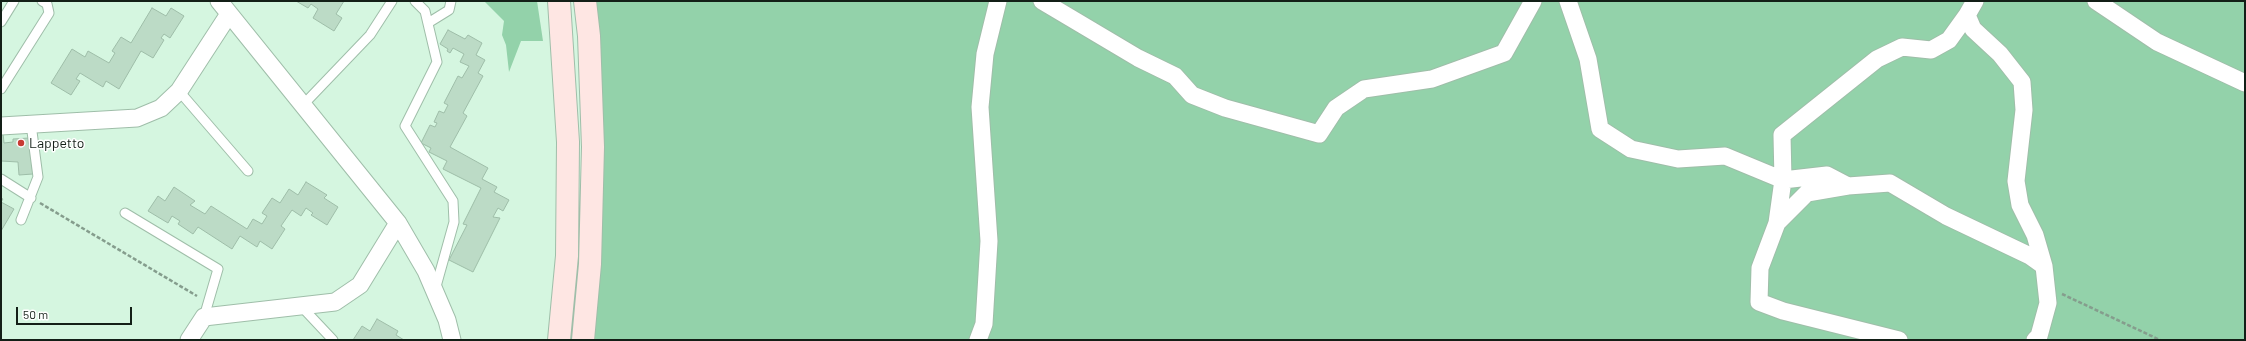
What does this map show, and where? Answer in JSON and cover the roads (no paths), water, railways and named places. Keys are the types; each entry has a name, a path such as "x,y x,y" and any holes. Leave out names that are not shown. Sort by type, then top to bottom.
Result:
{"main road":[{"path":"559,1 568,142 566,256 559,340"},
{"path":"583,340 590,264 592,147 588,36 585,1"}],"street":[{"path":"978,340 984,324 989,241 980,107 985,54 998,1"},
{"path":"1042,1 1138,58 1175,76 1192,95 1232,110 1319,134 1336,108 1364,89 1432,79 1504,53 1534,1"},
{"path":"1568,1 1588,59 1600,129 1631,149 1678,159 1725,156 1783,180 1827,175 1848,186"},
{"path":"2096,1 2157,42 2245,84"},
{"path":"1,126 137,118 161,108 179,91 224,8 398,222 426,272 447,320 452,340"},
{"path":"1899,340 1783,312 1759,302 1760,268 1777,223 1783,180 1782,135 1877,59 1902,47 1931,50 1949,40 1971,8"},
{"path":"1971,8 1973,29 2000,54 2022,82 2024,110 2016,182 2020,205 2035,235 2044,266 2048,303 2039,336 2035,340"},
{"path":"1777,223 1807,193 1848,186 1890,183 1946,216 2030,256 2044,266"},
{"path":"189,340 206,310 301,306 335,302 360,285 398,222"}],"lane":[{"path":"1,22 14,1"},
{"path":"1,89 49,13 47,4 42,1"},
{"path":"303,105 370,35 392,1"},
{"path":"415,1 425,11 437,62 406,126 453,201 454,222 434,290"},
{"path":"428,23 449,10 451,1"},
{"path":"179,91 248,171"},
{"path":"21,220 31,198 38,176 31,124"},
{"path":"1,179 31,198"},
{"path":"125,213 218,269 206,310"},
{"path":"301,306 333,340"}],"place":[{"name":"Lappetto","path":"21,143"}]}
